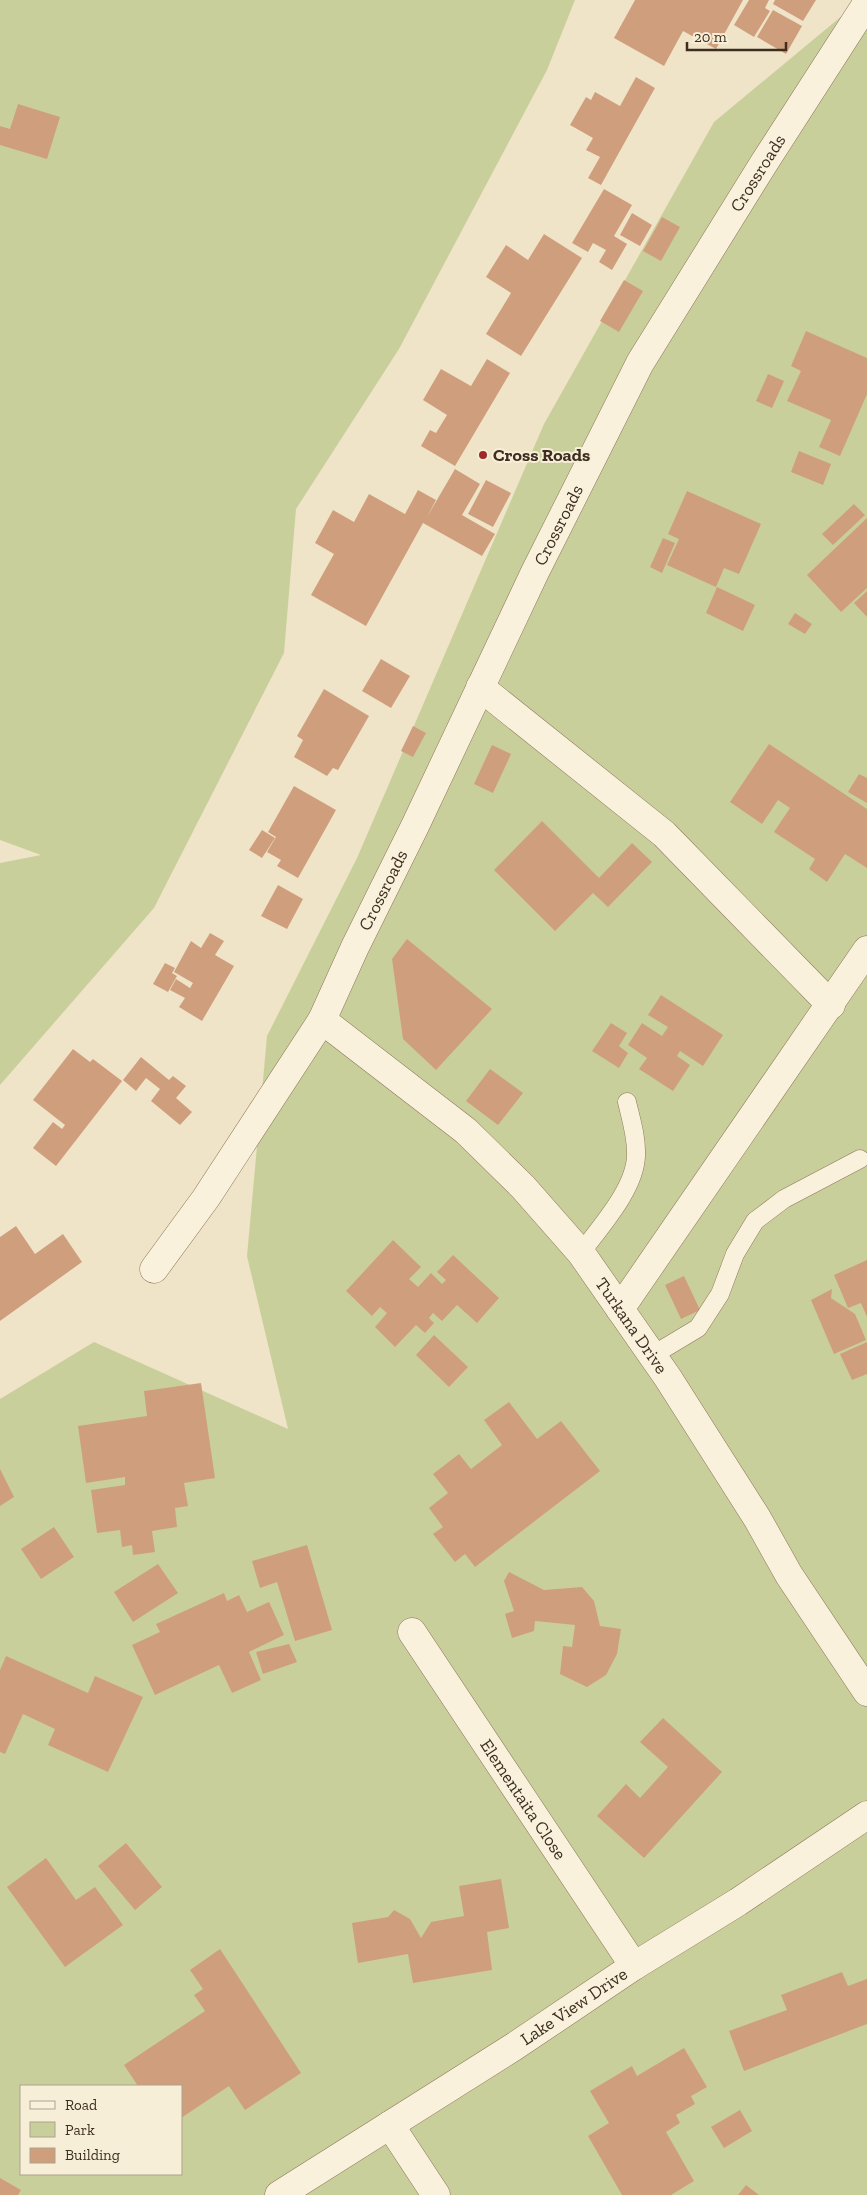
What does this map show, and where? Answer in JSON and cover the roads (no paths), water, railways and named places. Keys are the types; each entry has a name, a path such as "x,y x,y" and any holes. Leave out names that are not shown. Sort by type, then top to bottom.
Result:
{"street":[{"name":"Crossroads","path":"154,1269 206,1198 322,1020 355,946 535,572 640,363 867,2"},
{"path":"480,687 664,834 830,1005"},
{"path":"620,1309 867,950"},
{"name":"Turkana Drive","path":"322,1020 466,1131 523,1187 582,1253 653,1355 757,1518 789,1575 867,1692"},
{"name":"Elementaita Close","path":"412,1632 634,1966"},
{"name":"Lake View Drive","path":"279,2195 514,2046 634,1966 738,1902 867,1814"},
{"path":"390,2125 436,2195"}],"lane":[{"path":"582,1253 625,1191 634,1171 636,1156 628,1102"},
{"path":"653,1355 698,1328 720,1294 735,1254 755,1221 784,1199 860,1159"}],"place":[{"name":"Cross Roads","path":"483,455"}]}
